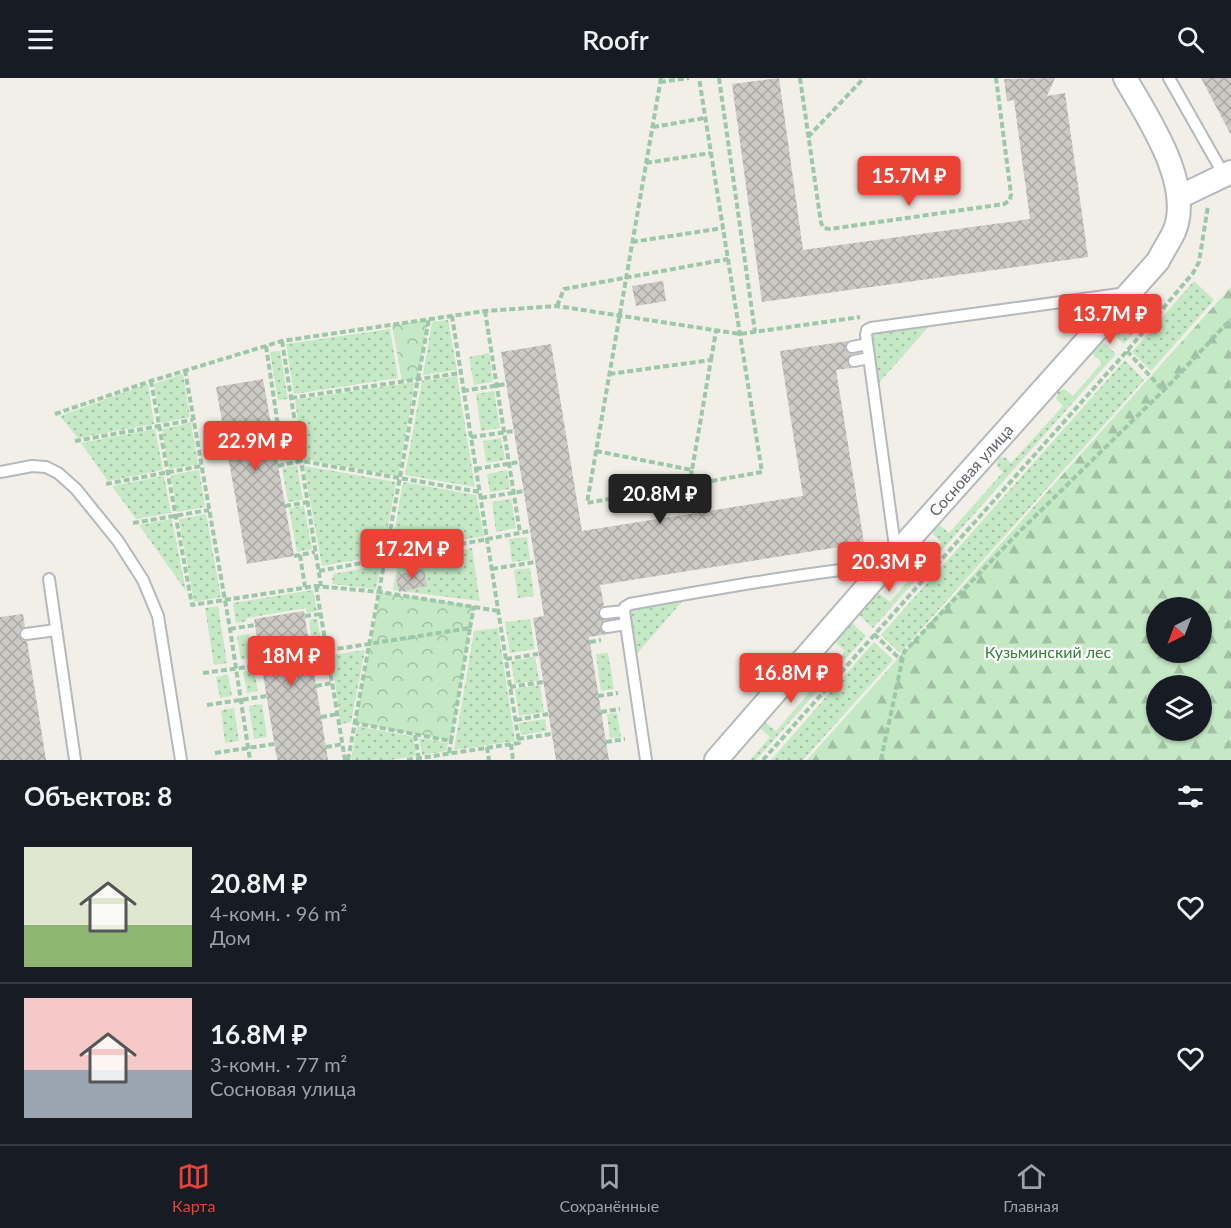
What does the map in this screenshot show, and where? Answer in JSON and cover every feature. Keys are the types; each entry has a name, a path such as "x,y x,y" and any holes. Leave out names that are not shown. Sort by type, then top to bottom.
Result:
{"street":[{"name":"Сосновая улица","path":"716,760 891,559 1158,261 1175,231 1179,197 1172,167 1158,135 1125,78"},
{"path":"1179,197 1228,173"}],"lane":[{"path":"1169,78 1228,173"},
{"path":"646,760 625,607 641,602 891,559 867,330 1129,292"},
{"path":"852,347 867,344"},
{"path":"854,361 869,358"},
{"path":"0,472 32,466 58,473 76,489 118,541 143,580 158,616 181,760"},
{"path":"49,579 75,760"},
{"path":"605,614 624,611"},
{"path":"607,627 626,624"},
{"path":"26,634 56,630"}],"path":[{"path":"689,78 660,80 587,503 762,472 699,78"},
{"path":"719,78 755,332"},
{"path":"800,78 821,223 824,228 830,229 1004,204 1010,200 996,78"},
{"path":"808,137 864,78"},
{"path":"652,127 705,118"},
{"path":"646,163 711,153"},
{"path":"763,760 1127,351 1193,273 1199,262 1208,202 1203,187"},
{"path":"632,242 723,228"},
{"path":"557,306 564,289 728,259"},
{"path":"55,414 185,370 282,341 485,311 557,306 740,334"},
{"path":"485,311 520,532"},
{"path":"407,760 439,757 449,753 519,743 452,316"},
{"path":"347,760 429,319"},
{"path":"881,760 904,652 1011,540 1163,390 1231,319"},
{"path":"689,485 716,330"},
{"path":"282,341 318,571 321,614 347,760"},
{"path":"266,346 278,426"},
{"path":"1127,351 1163,390"},
{"path":"609,374 711,360"},
{"path":"185,370 230,628 250,760"},
{"path":"291,398 460,373"},
{"path":"151,381 192,605 319,586 380,592 499,611"},
{"path":"464,392 507,384"},
{"path":"75,441 193,420"},
{"path":"272,427 295,423"},
{"path":"471,437 514,430"},
{"path":"275,448 298,444"},
{"path":"596,451 692,470"},
{"path":"278,466 301,461 480,492"},
{"path":"476,470 519,462"},
{"path":"106,484 201,466"},
{"path":"481,498 524,491"},
{"path":"285,506 308,502"},
{"path":"133,523 209,510"},
{"path":"318,571 530,531"},
{"path":"294,556 315,552"},
{"path":"300,555 306,587"},
{"path":"492,569 535,562"},
{"path":"449,753 474,606"},
{"path":"305,616 321,614"},
{"path":"230,628 255,625"},
{"path":"311,653 470,628"},
{"path":"874,634 902,661"},
{"path":"506,659 538,654"},
{"path":"203,673 262,665"},
{"path":"510,687 543,682"},
{"path":"316,686 332,683"},
{"path":"598,696 618,693"},
{"path":"207,705 267,696"},
{"path":"601,712 620,710"},
{"path":"321,717 338,714"},
{"path":"516,720 548,714"},
{"path":"355,723 451,741"},
{"path":"518,739 552,734"},
{"path":"415,735 419,759"},
{"path":"606,742 625,739"},
{"path":"215,753 274,744"},
{"path":"326,747 343,744"},
{"path":"511,744 513,760"},
{"path":"487,747 489,760"}],"green space":[{"path":"1194,281 1214,300 1151,371 1132,352"},
{"name":"Кузьминский лес","path":"1231,287 1231,760 807,760"},
{"path":"1127,309 1143,323 1124,344 1108,330"},
{"path":"429,319 418,379 402,381 392,325"},
{"path":"448,320 457,370 423,375 432,322"},
{"path":"932,323 876,386 869,331"},
{"path":"390,329 398,378 294,394 286,344"},
{"path":"1098,338 1116,354 873,628 856,612 875,590 890,602 941,542 933,534 935,528 941,526 949,533 1003,472 997,466 998,458 1005,457 1011,463 1063,406 1056,399 1058,392 1064,389 1073,396 1102,363 1088,349"},
{"path":"280,351 288,399 278,400 270,352"},
{"path":"489,353 493,382 474,385 469,357"},
{"path":"1125,360 1144,380 900,653 881,635"},
{"path":"183,374 190,417 161,423 154,384"},
{"path":"457,376 475,487 405,475 422,381"},
{"path":"415,382 398,476 303,459 295,400"},
{"path":"148,384 154,424 78,438 60,416"},
{"path":"494,391 500,428 481,431 476,394"},
{"path":"191,423 198,464 169,469 162,429"},
{"path":"155,429 163,470 108,481 81,443"},
{"path":"501,438 505,460 486,463 483,441"},
{"path":"297,466 303,500 288,502 282,468"},
{"path":"304,466 396,482 383,555 322,566"},
{"path":"199,470 205,507 177,512 171,475"},
{"path":"507,470 510,489 490,492 487,474"},
{"path":"164,476 171,513 136,519 112,486"},
{"path":"403,482 476,495 484,536 391,552"},
{"path":"511,499 516,528 496,532 492,502"},
{"path":"304,506 312,549 297,552 289,508"},
{"path":"206,514 221,597 194,602 179,519"},
{"path":"172,520 186,591 139,525"},
{"path":"527,537 530,560 512,562 509,539"},
{"path":"472,548 480,601 393,590 398,560"},
{"path":"381,565 376,589 332,584 333,574"},
{"path":"530,568 534,596 518,598 514,570"},
{"path":"313,590 317,611 307,613 306,608 247,618 247,621 236,623 233,603"},
{"path":"380,592 474,606 451,741 355,723"},
{"path":"685,598 635,656 628,609"},
{"path":"218,606 227,663 214,665 205,608"},
{"path":"317,618 322,645 313,647 309,620"},
{"path":"530,619 535,649 510,653 505,622"},
{"path":"850,621 866,636 756,760 750,760 770,737 761,729 762,725 766,723 776,731 845,651 833,640"},
{"path":"498,628 515,741 454,750 474,631"},
{"path":"249,634 253,658 241,660 237,636"},
{"path":"874,642 893,660 803,760 771,760"},
{"path":"365,650 351,722 341,724 331,655"},
{"path":"608,653 614,689 601,691 596,654"},
{"path":"535,657 539,680 515,684 511,661"},
{"path":"254,670 258,691 247,693 243,672"},
{"path":"228,675 232,696 220,698 216,677"},
{"path":"540,685 544,712 519,716 515,689"},
{"path":"262,704 267,737 254,739 249,706"},
{"path":"234,708 239,741 225,743 221,710"},
{"path":"617,713 621,737 610,738 607,714"},
{"path":"545,719 547,731 521,735 519,723"},
{"path":"357,726 413,737 416,756 390,760 351,760"},
{"path":"419,738 448,743 446,751 422,755"}],"building":[{"path":"779,78 803,250 1030,219 1014,100 1007,101 1004,79 1055,78 1047,96 1065,93 1088,257 762,302 732,84"},
{"path":"1201,78 1231,78 1231,135"},
{"path":"663,281 666,301 636,306 632,286"},
{"path":"848,341 845,348 851,354 847,362 851,368 836,370 864,543 600,585 604,606 598,609 598,614 604,620 600,625 601,631 607,634 589,637 609,760 556,760 533,618 544,616 501,352 551,344 582,531 803,496 780,351"},
{"path":"263,379 294,556 247,564 216,387"},
{"path":"424,569 427,586 399,592 396,575"},
{"path":"304,611 328,760 277,760 254,619"},
{"path":"23,614 25,627 19,631 19,636 23,641 27,641 46,760 0,760 0,617"}]}
